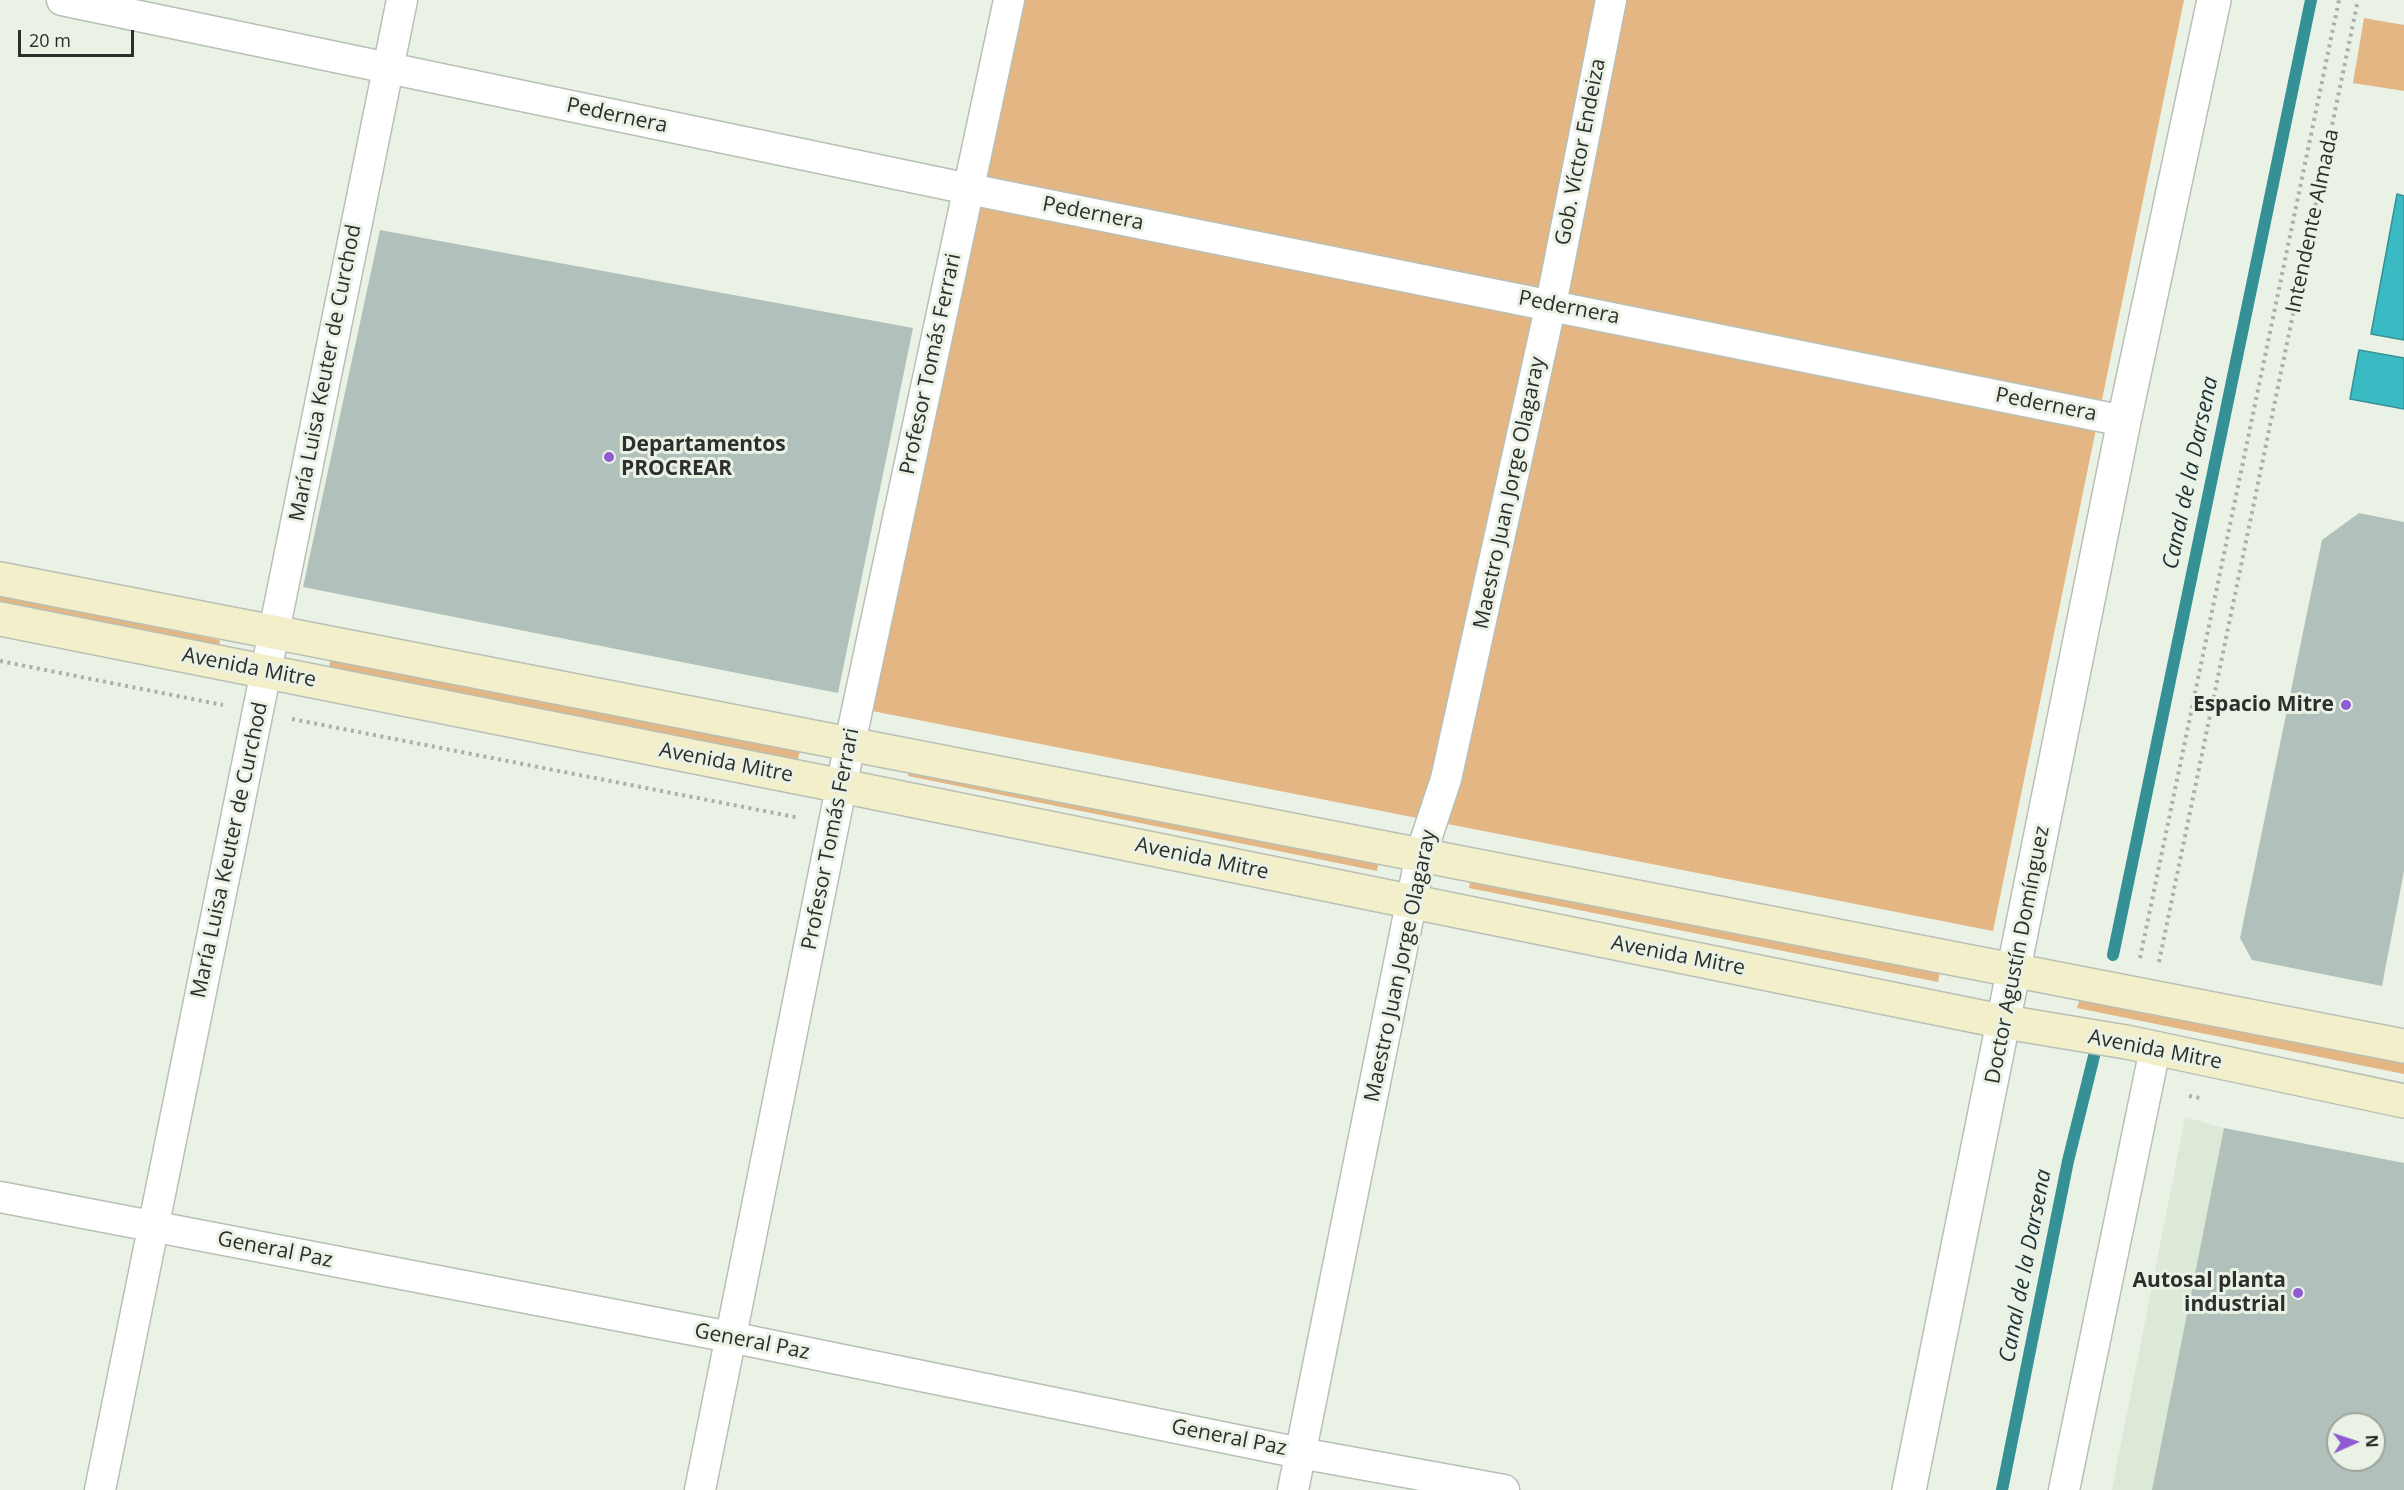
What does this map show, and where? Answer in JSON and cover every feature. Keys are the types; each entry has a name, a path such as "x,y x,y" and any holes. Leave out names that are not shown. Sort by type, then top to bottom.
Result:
{"main road":[{"name":"Avenida Mitre","path":"0,579 2404,1046"},
{"name":"Avenida Mitre","path":"0,619 842,786 2005,1022 2156,1049 2404,1101"}],"street":[{"name":"Pedernera","path":"62,0 969,189 1551,304 2124,421"},
{"name":"María Luisa Keuter de Curchod","path":"100,1490 402,0"},
{"name":"Profesor Tomás Ferrari","path":"700,1490 850,743 1009,0"},
{"name":"Gob. Víctor Endeiza","path":"1551,304 1611,0"},
{"path":"2124,421 2214,0"},
{"name":"Maestro Juan Jorge Olagaray","path":"1293,1490 1421,854 1446,779 1551,304"},
{"name":"Doctor Agustín Domínguez","path":"1910,1490 2124,421"},
{"path":"2064,1490 2156,1049"},
{"name":"General Paz","path":"0,1197 730,1338 1300,1453 1504,1490"}],"path":[{"path":"2142,996 2340,0"},
{"name":"Intendente Almada","path":"2142,996 2268,441 2358,0"}],"shaded area":[{"path":"1009,0 2184,0 1993,931 857,708"},
{"path":"2364,18 2404,25 2404,91 2353,83"},
{"path":"0,596 220,640 218,651 0,607"},
{"path":"331,656 800,751 797,762 329,667"},
{"path":"911,765 1379,860 1377,871 908,776"},
{"path":"1471,876 1940,971 1938,982 1469,888"},
{"path":"2080,998 2404,1063 2404,1074 2077,1008"},
{"name":"Autosal planta industrial","path":"2185,1117 2224,1128 2404,1163 2404,1490 2112,1490"}],"water":[{"path":"2397,194 2404,196 2404,340 2371,334"},
{"path":"2359,350 2404,358 2404,409 2350,399"}],"building":[{"name":"Departamentos PROCREAR","path":"380,230 913,328 838,693 303,587"},
{"name":"Espacio Mitre","path":"2359,513 2404,522 2404,871 2382,986 2252,960 2240,938 2322,540"},
{"name":"Autosal planta industrial","path":"2224,1128 2404,1163 2404,1490 2152,1490"}],"waterway":[{"name":"Canal de la Darsena","path":"2113,955 2311,0"},
{"name":"Canal de la Darsena","path":"2002,1490 2068,1161 2095,1052"}],"place":[{"name":"Departamentos PROCREAR","path":"609,457"},
{"name":"Espacio Mitre","path":"2346,705"},
{"name":"Autosal planta industrial","path":"2298,1293"}]}
